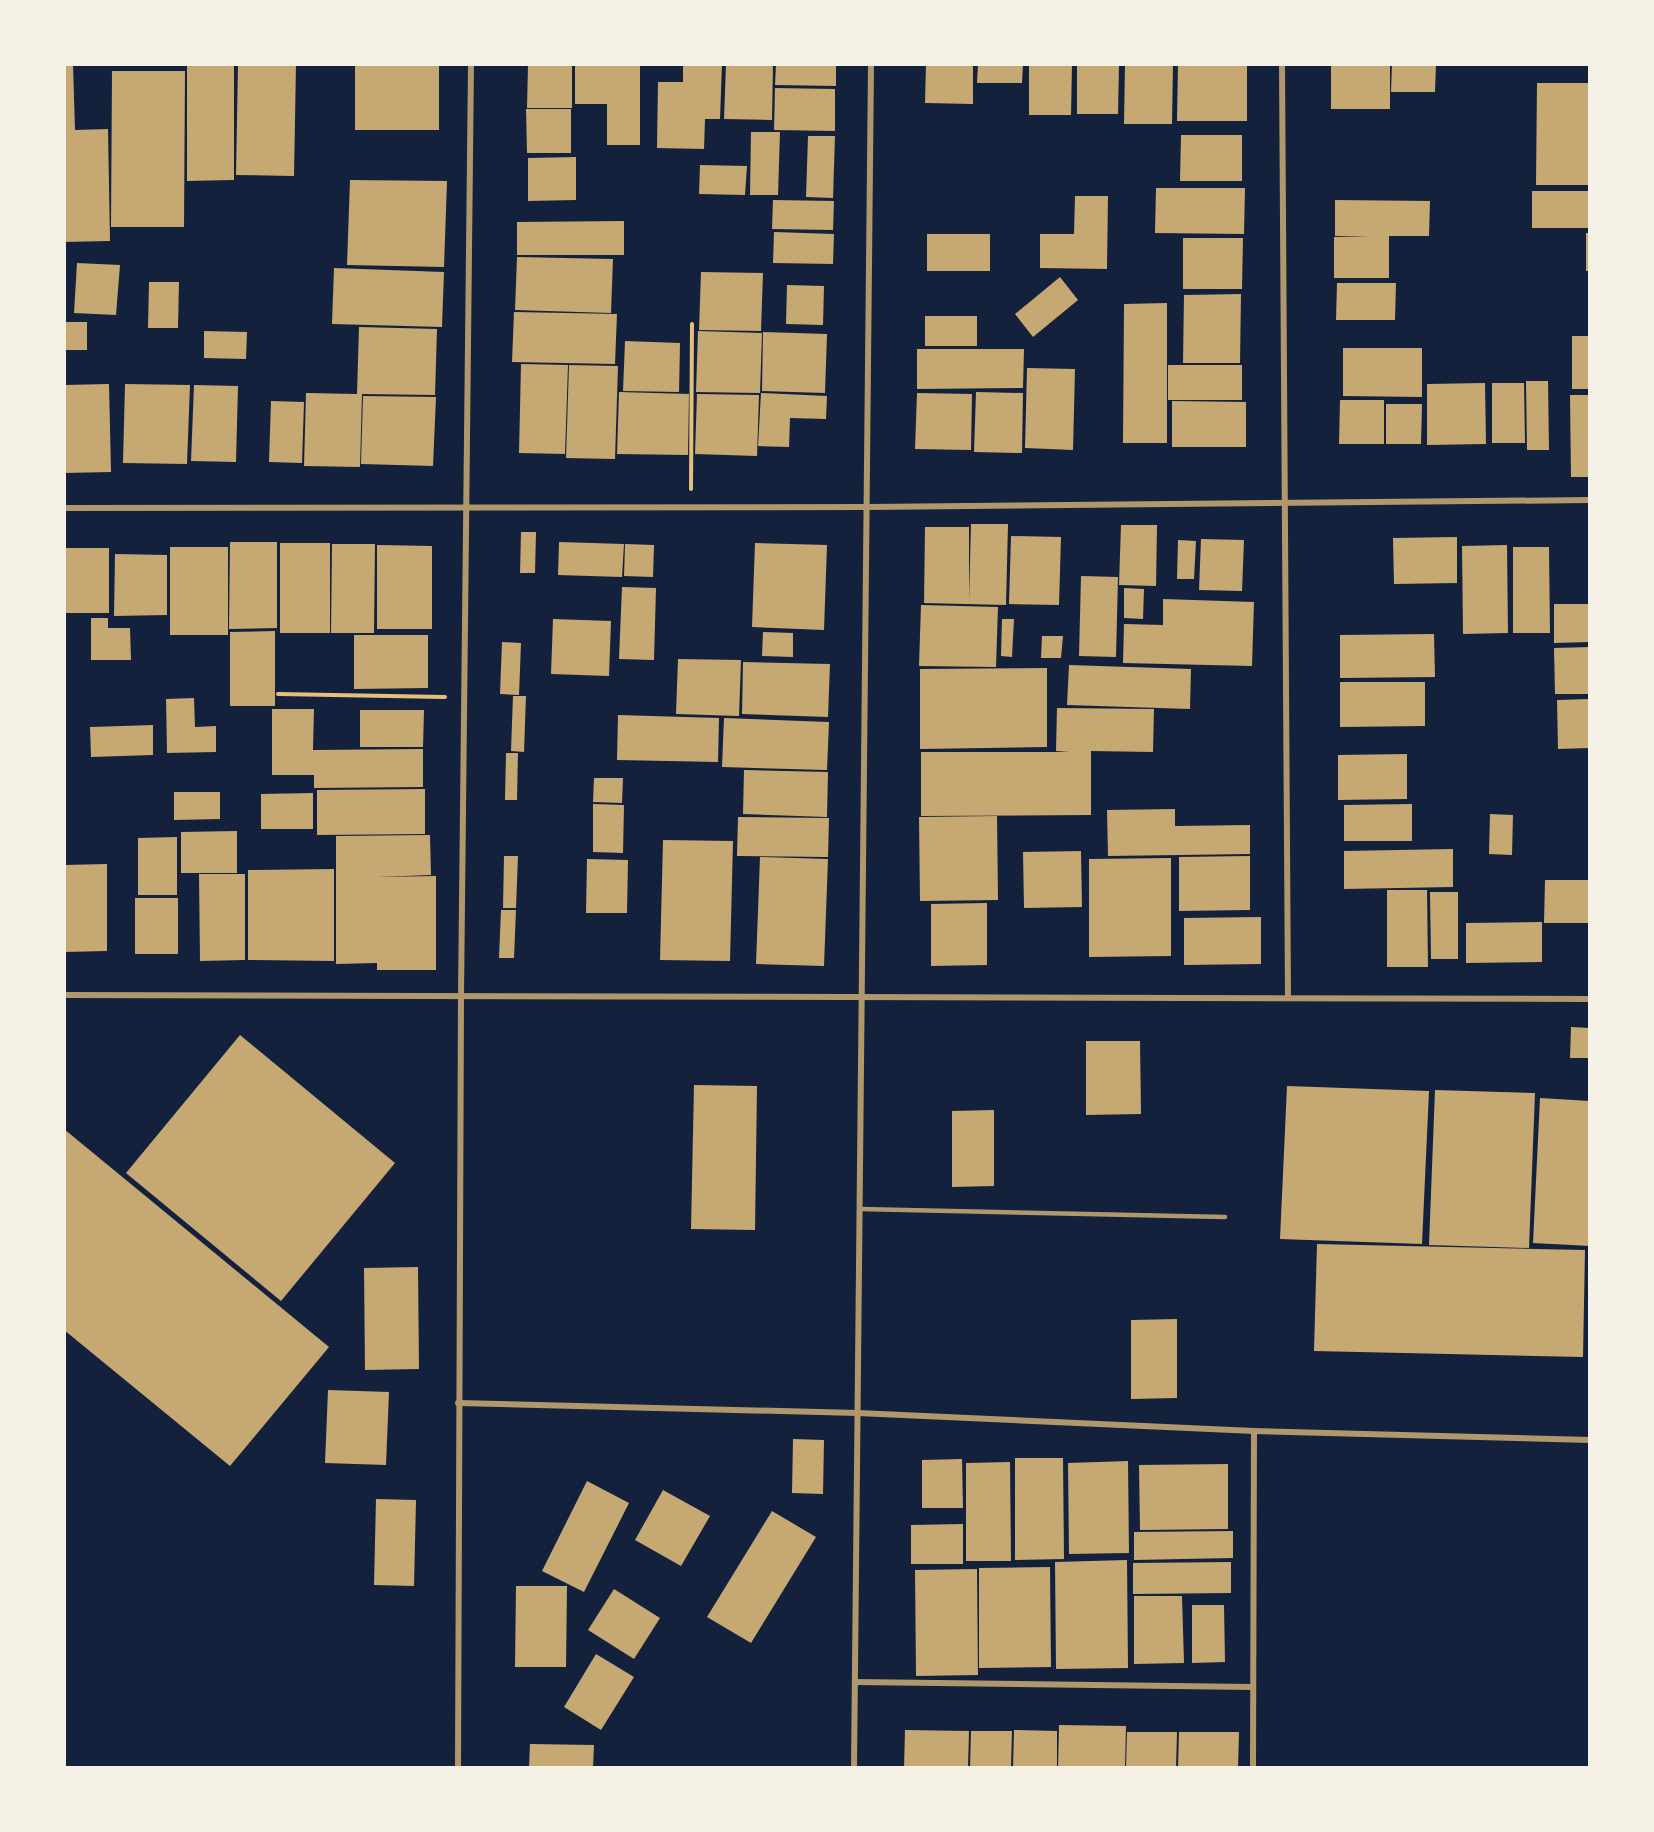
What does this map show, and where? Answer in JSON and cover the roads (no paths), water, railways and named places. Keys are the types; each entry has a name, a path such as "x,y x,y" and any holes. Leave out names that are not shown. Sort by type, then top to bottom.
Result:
{"street":[{"path":"458,1767 461,996 471,64"},
{"path":"854,1767 871,64"},
{"path":"1282,64 1288,998"},
{"path":"64,507 868,507 1590,500"},
{"path":"64,996 1590,999"},
{"path":"458,1403 858,1413 1254,1431 1590,1440"},
{"path":"1252,1767 1254,1431"},
{"path":"855,1682 1252,1687"}],"lane":[{"path":"860,1209 1225,1217"}]}
